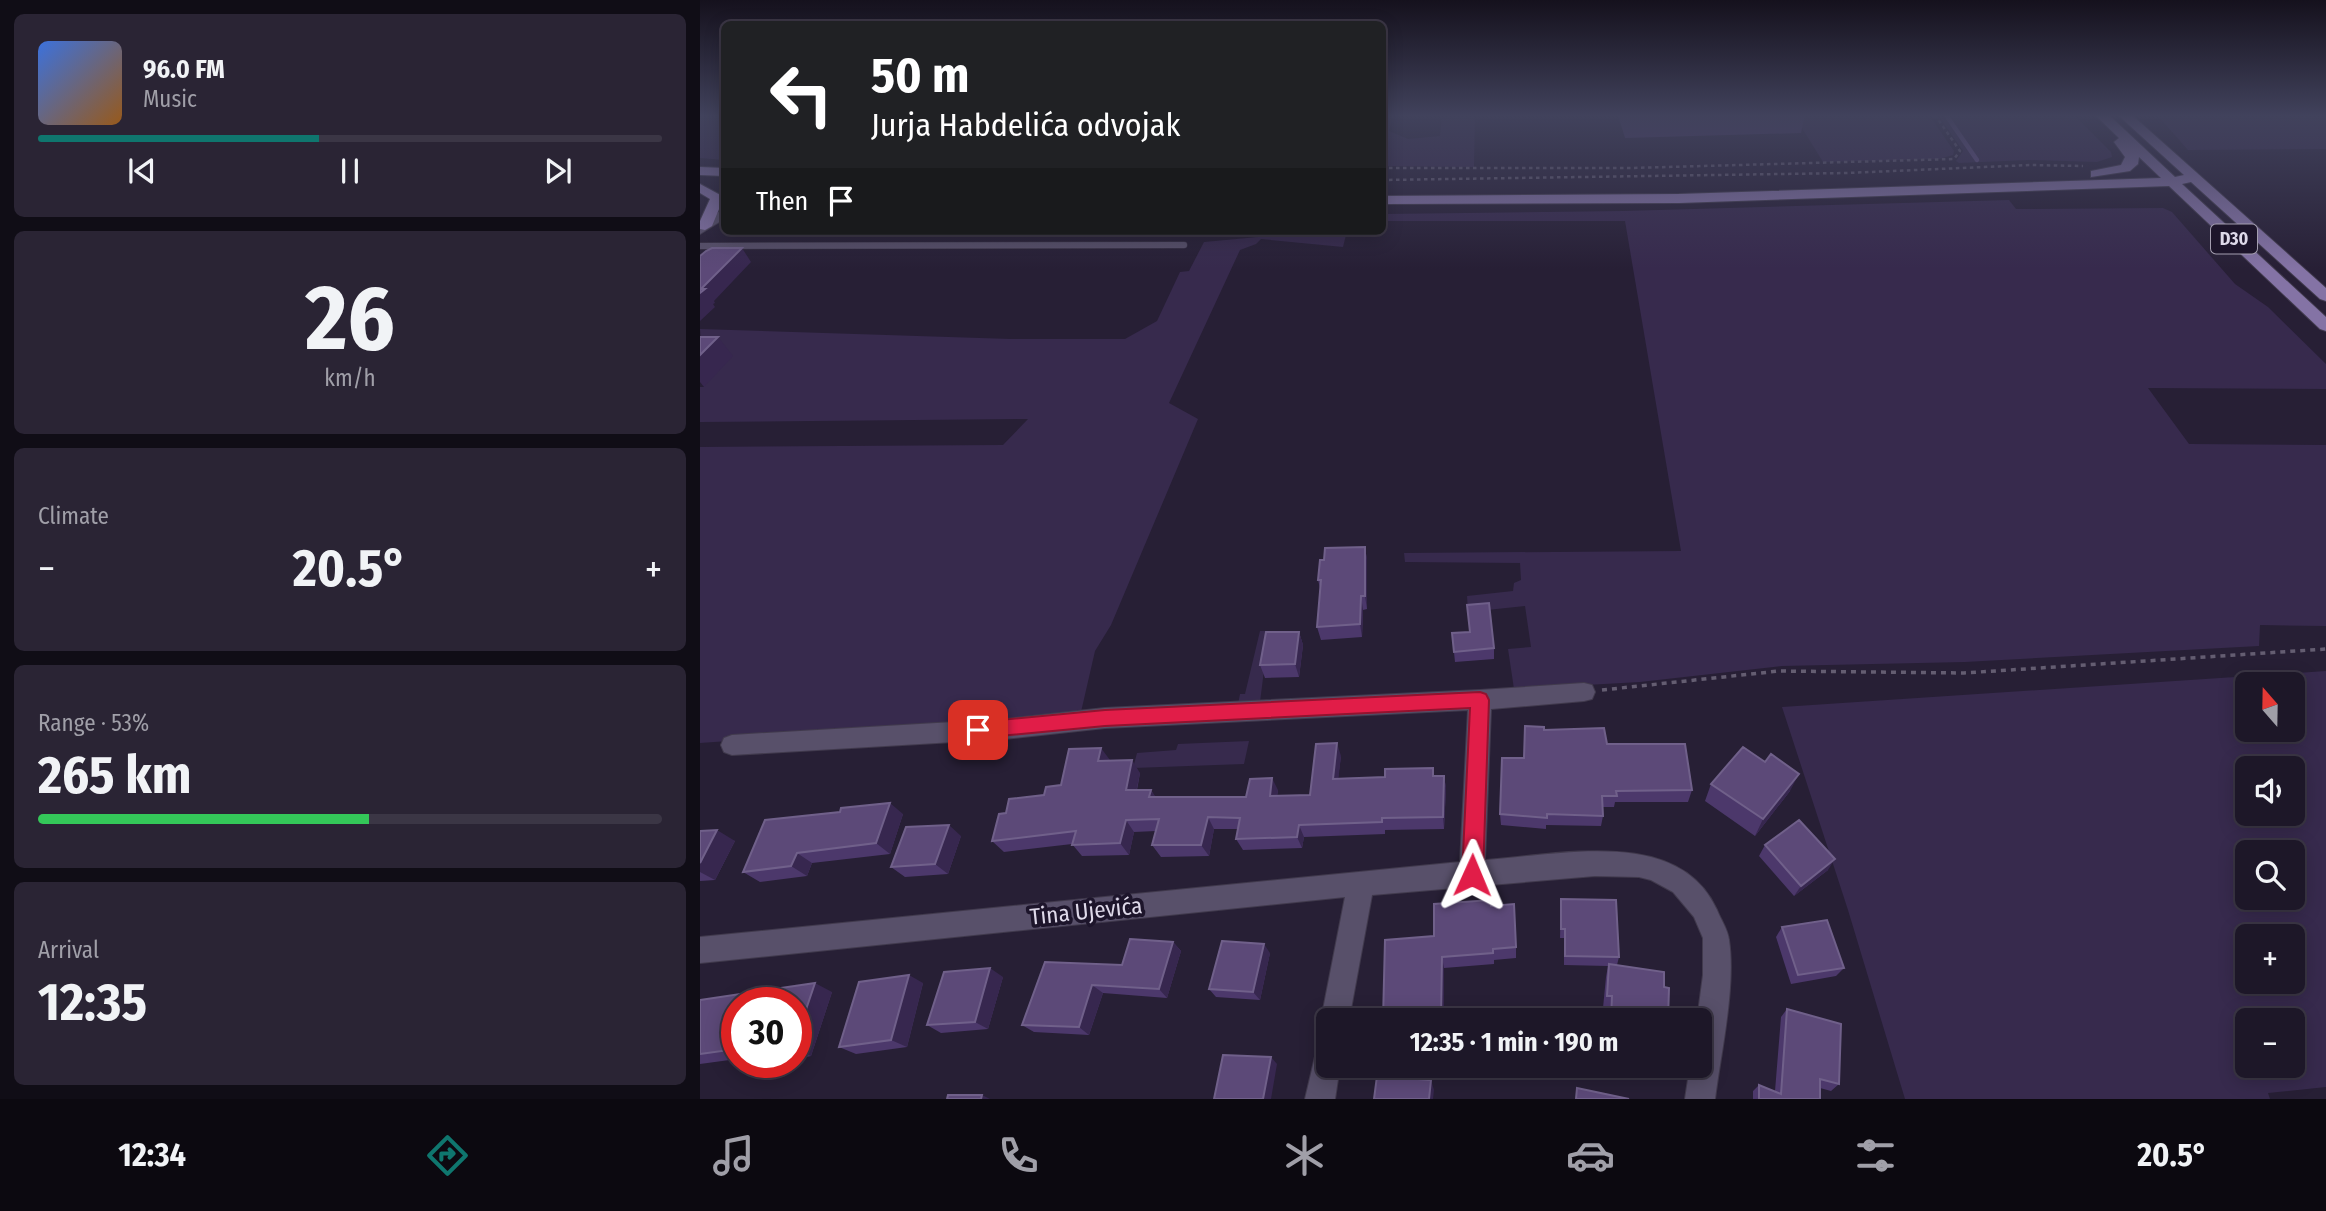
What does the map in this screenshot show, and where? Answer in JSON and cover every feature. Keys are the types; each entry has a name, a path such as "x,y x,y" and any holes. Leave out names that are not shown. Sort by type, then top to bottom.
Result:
{"main road":[{"path":"1782,181 2094,170 2127,166"},
{"name":"D30","path":"2156,166 2326,326"},
{"name":"D30","path":"2182,166 2326,296"},
{"path":"2094,170 2168,177"},
{"path":"700,171 721,172"},
{"path":"1386,200 1645,197 2066,185 2194,177"},
{"path":"700,185 721,184"},
{"path":"700,185 717,197 703,228"},
{"path":"2066,185 2159,191 2179,198 2208,215"},
{"path":"1386,188 1511,186"},
{"path":"703,228 721,214"}],"street":[{"path":"732,745 1005,729 1105,718 1480,700 1584,692"},
{"path":"1472,875 1480,700"},
{"name":"Tina Ujevića","path":"700,950 1361,883 1621,864 1656,869 1682,883 1703,908 1712,925 1717,975 1700,1099"},
{"path":"1337,1008 1361,883"},
{"path":"1320,1099 1324,1078"}],"lane":[{"path":"700,246 1184,245"}],"path":[{"path":"1386,168 1692,166"},
{"path":"1386,180 1847,173 1991,166"},
{"path":"2038,166 2094,170"},
{"path":"1584,692 1779,671 1964,673 2326,649"}],"shaded area":[{"path":"2009,200 2016,209 2163,208 2172,212 2235,284 2268,307 2326,364 2326,389 2148,388 2189,444 2326,445 2326,626 2260,625 2259,646 1965,662 1782,666 1640,682 1514,689 1508,649 1531,647 1525,606 1468,612 1467,596 1513,591 1514,583 1521,580 1520,563 1405,562 1404,553 1681,551 1625,221 1386,221 1386,214 1623,211"},
{"path":"1346,235 1343,247 1261,239 1256,244 1240,250 1169,403 1198,419 1111,625 1095,651 1081,712 1009,721 700,743 700,447 1003,445 1028,419 700,422 700,387 704,387 700,329 1011,339 1125,339 1157,321 1180,272 1189,271 1204,242 1258,237"},
{"path":"1260,631 1269,631 1260,702 1238,704 1240,694 1245,694"},
{"path":"2326,671 2326,1087 2268,1093 2270,1099 1905,1099 1848,910 1782,707 2235,677 2235,742 2305,742 2305,672"},
{"path":"1249,741 1244,764 1133,768 1137,753 1176,750 1178,744"}],"building":[{"path":"712,248 742,248 700,293 700,256"},
{"path":"700,337 718,337 700,355"},
{"path":"1365,547 1365,596 1361,596 1360,624 1317,627 1320,560 1324,560 1325,548"},
{"path":"1489,603 1494,648 1454,652 1452,633 1470,632 1467,605"},
{"path":"1266,632 1299,632 1295,664 1260,665"},
{"path":"1525,726 1544,727 1544,730 1604,728 1607,744 1685,744 1692,790 1616,791 1617,796 1602,796 1603,816 1547,814 1547,818 1500,814 1502,758 1524,758"},
{"path":"1337,743 1333,779 1385,777 1385,769 1433,768 1433,776 1444,776 1443,817 1382,818 1382,822 1299,825 1297,837 1236,839 1240,818 1208,817 1201,845 1152,845 1159,819 1126,820 1120,843 1072,845 1076,831 992,841 999,814 1006,813 1009,799 1044,795 1046,787 1061,785 1069,749 1101,748 1098,761 1132,760 1126,790 1151,790 1149,797 1246,797 1250,779 1272,778 1270,796 1310,795 1316,744"},
{"path":"1743,747 1765,762 1771,754 1799,774 1763,819 1711,784"},
{"path":"890,803 876,843 797,853 791,866 743,872 765,820 840,812 841,808"},
{"path":"1799,820 1835,859 1801,886 1765,845"},
{"path":"949,825 935,864 891,867 906,827"},
{"path":"717,830 700,863 700,831"},
{"path":"1561,899 1616,900 1619,957 1565,956 1565,929 1561,929"},
{"path":"1491,900 1491,906 1514,904 1516,947 1493,949 1493,953 1442,957 1441,1008 1383,1008 1385,940 1434,936 1434,904"},
{"path":"1827,920 1844,968 1798,975 1782,927"},
{"path":"1130,939 1173,942 1159,989 1092,985 1079,1027 1022,1025 1045,962 1122,965"},
{"path":"1222,941 1264,944 1253,992 1209,989"},
{"path":"1609,964 1664,972 1664,987 1669,988 1668,1008 1612,1008 1612,996 1607,996"},
{"path":"990,968 975,1022 927,1025 944,972"},
{"path":"909,975 891,1040 839,1047 859,982"},
{"path":"815,983 812,992 812,987 788,987"},
{"path":"721,997 721,1051 700,1054 700,1000"},
{"path":"1787,1009 1841,1024 1839,1084 1820,1079 1820,1099 1759,1099 1759,1085 1781,1094"},
{"path":"1223,1055 1271,1057 1263,1099 1214,1099"},
{"path":"1377,1078 1431,1080 1429,1099 1374,1099"},
{"path":"1577,1088 1629,1099 1576,1099"},
{"path":"948,1095 982,1095 981,1099 947,1099"}],"route":[{"path":"978,730 1105,718 1480,700 1472,875"}]}
